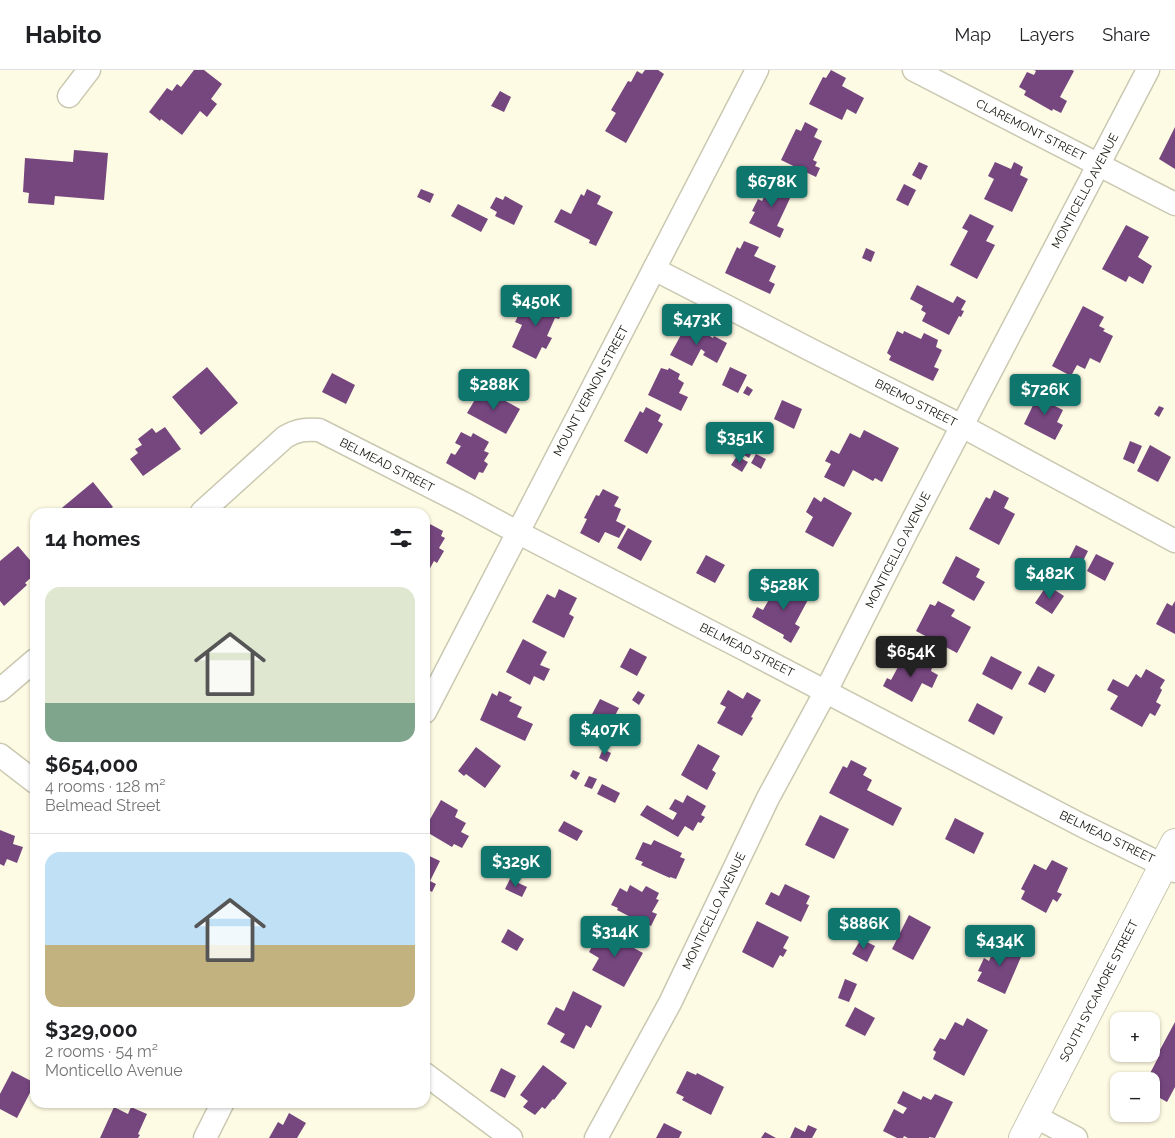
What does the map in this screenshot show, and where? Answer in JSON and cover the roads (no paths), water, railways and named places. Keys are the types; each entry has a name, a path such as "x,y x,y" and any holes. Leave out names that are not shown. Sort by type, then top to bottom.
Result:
{"main road":[{"name":"SOUTH SYCAMORE STREET","path":"1028,1127 1171,860"}],"street":[{"path":"69,96 89,70"},
{"name":"MOUNT VERNON STREET","path":"430,702 718,142 757,70"},
{"name":"CLAREMONT STREET","path":"914,70 1175,204"},
{"name":"MONTICELLO AVENUE","path":"596,1138 670,1003 768,798 826,691 907,531 1148,70"},
{"name":"BREMO STREET","path":"654,269 962,426 1175,541"},
{"name":"BELMEAD STREET","path":"206,508 285,437 306,429 319,430 826,691 1081,825 1171,860"},
{"path":"0,690 30,664"},
{"path":"0,755 30,778"},
{"path":"430,1078 511,1138"},
{"path":"205,1138 221,1108"},
{"path":"1028,1127 1076,1138"}]}
